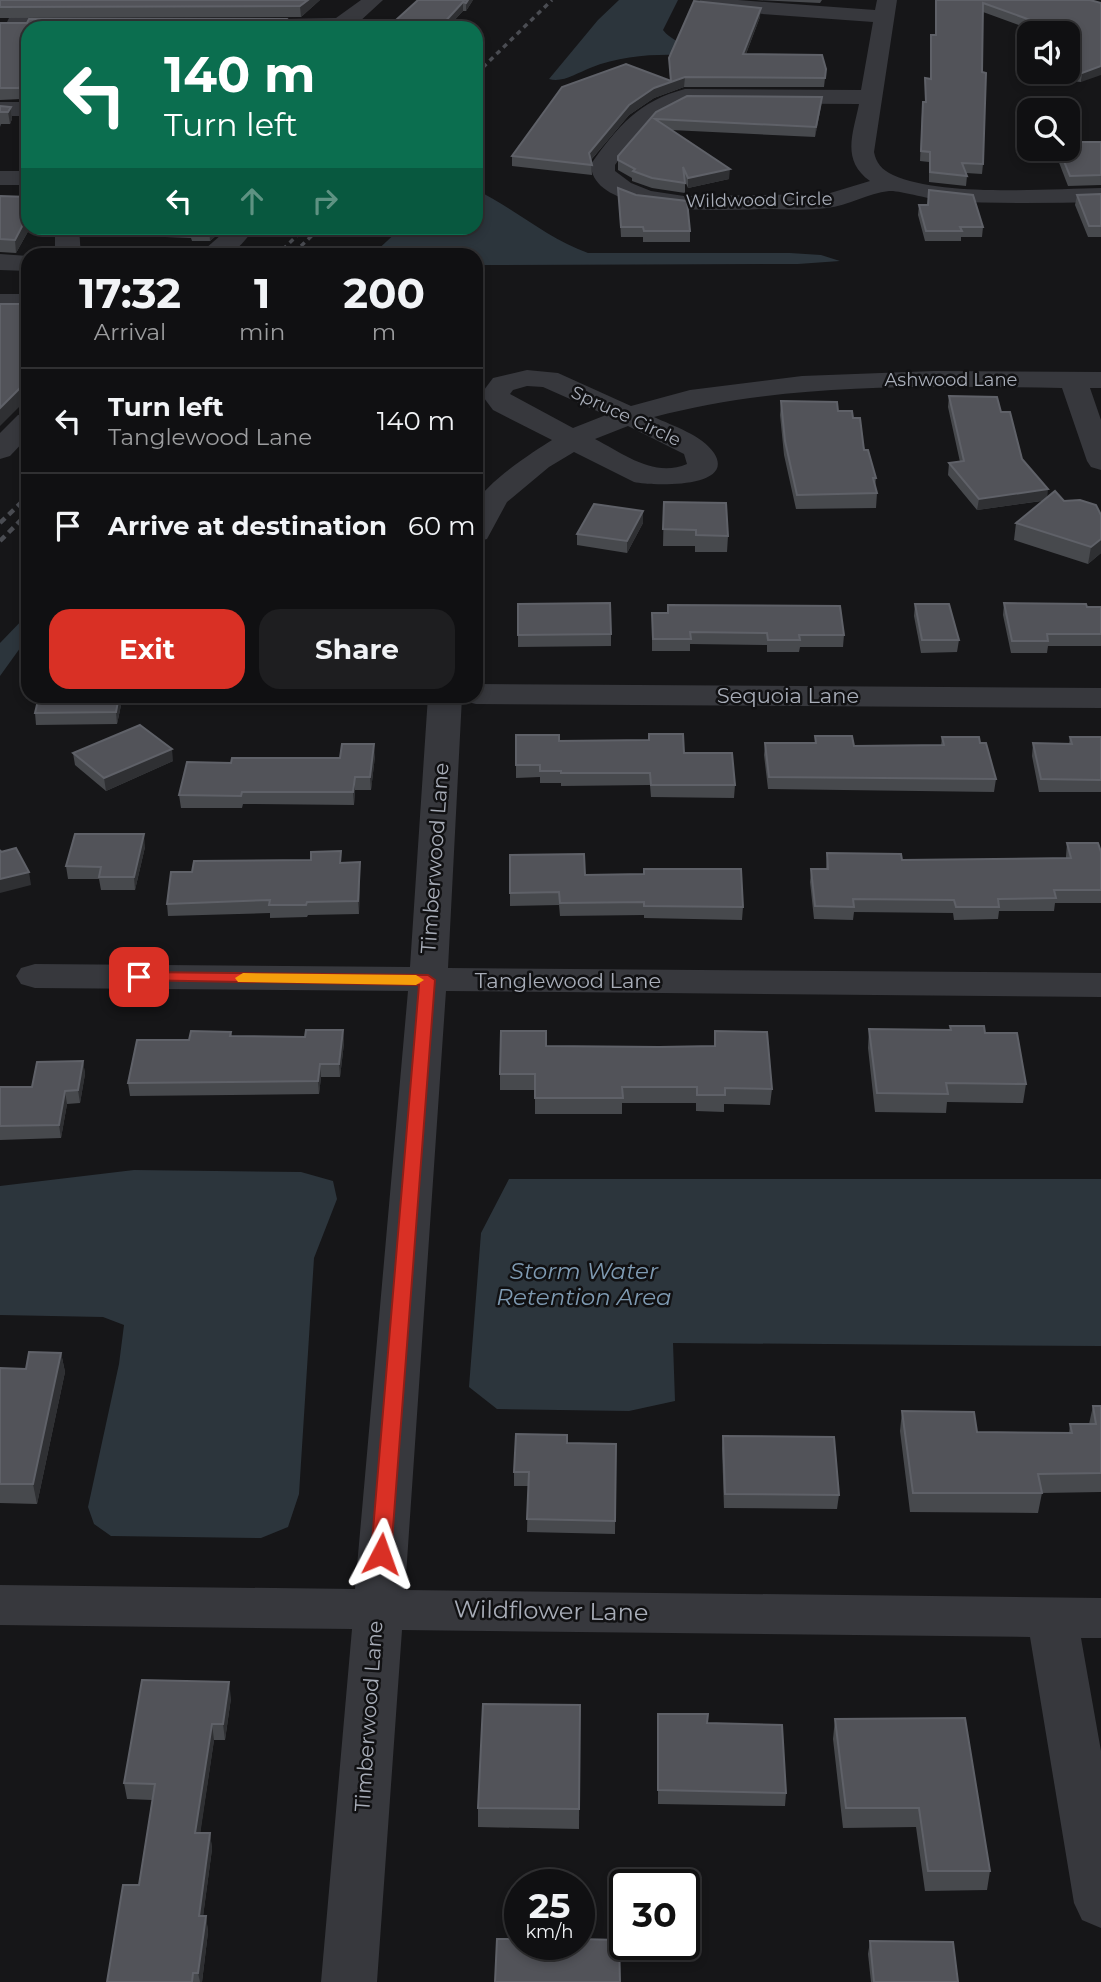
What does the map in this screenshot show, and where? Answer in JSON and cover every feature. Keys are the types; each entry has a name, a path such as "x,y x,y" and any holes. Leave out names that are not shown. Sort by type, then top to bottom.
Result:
{"street":[{"path":"8,26 28,0"},
{"path":"346,21 373,0"},
{"path":"702,4 885,8 862,152 867,168 890,183 932,193 959,195 1101,195"},
{"name":"Wildwood Circle","path":"871,97 685,96 666,100 647,110 603,164 603,174 622,188 646,198 684,203 828,201 890,183"},
{"path":"0,109 21,109"},
{"path":"0,178 21,167"},
{"path":"220,248 236,235"},
{"path":"0,262 21,263"},
{"path":"0,302 21,302"},
{"name":"Spruce Circle","path":"527,378 548,379 694,448 702,457 702,468 685,476 644,476 573,441 503,404 495,394 503,384 527,378"},
{"path":"1087,380 1101,461"},
{"name":"Ashwood Lane","path":"629,415 725,392 802,382 1087,380"},
{"path":"483,520 495,498 534,463 629,415"},
{"path":"0,450 21,428"},
{"name":"Sequoia Lane","path":"483,694 1101,698"},
{"name":"Timberwood Lane","path":"349,1982 376,1608 428,980 445,703"},
{"name":"Tanglewood Lane","path":"35,976 1101,985"},
{"name":"Wildflower Lane","path":"0,1605 1077,1618"},
{"path":"1077,1618 1101,1903"}],"water":[{"path":"619,0 678,0 663,30 676,41 704,56 632,57 604,63 565,79 549,79 598,20"},
{"path":"483,194 559,240 588,253 790,253 821,255 840,261 798,264 483,265 483,248 380,248 393,235 483,235"},
{"path":"21,621 21,647 0,676 0,643"},
{"path":"134,1170 301,1172 333,1181 337,1199 314,1258 299,1494 288,1527 261,1538 111,1536 94,1524 88,1507 119,1364 124,1325 103,1317 0,1315 0,1186"},
{"name":"Storm Water Retention Area","path":"509,1179 1101,1179 1101,1346 673,1343 675,1401 629,1411 497,1409 469,1387 481,1233"}],"building":[{"path":"0,0 308,0 300,6 0,7"},
{"path":"418,0 468,0 446,21 396,20"},
{"path":"936,0 1090,0 1101,3 1101,66 1082,73 1080,21 1033,21 983,3 982,72 986,73 983,164 962,163 967,176 930,172 930,152 921,151 923,102 926,102 925,78 931,79 931,35 936,35"},
{"path":"694,1 761,8 743,54 822,55 826,69 825,78 685,77 654,88 629,105 589,153 592,165 512,156 562,87 626,64 671,81 669,58"},
{"path":"29,19 286,19 284,21 28,21"},
{"path":"0,23 21,23 19,88 0,88"},
{"path":"687,96 822,97 816,127 655,119 730,169 688,178 683,167 685,183 652,178 633,171 635,169 618,160 618,156 656,112"},
{"path":"0,106 11,107 8,112 0,112"},
{"path":"1080,142 1101,142 1101,175 1070,176 1064,161 1080,161"},
{"path":"618,188 636,195 687,201 690,231 644,231 643,227 621,227"},
{"path":"929,190 973,195 983,227 960,227 962,231 926,231 919,205 928,205"},
{"path":"1101,194 1101,226 1089,226 1077,195"},
{"path":"0,196 21,197 21,228 15,240 0,239"},
{"path":"0,304 21,304 21,387 0,408"},
{"path":"949,396 997,397 1001,412 1010,412 1022,459 1048,489 979,499 949,463 964,461"},
{"path":"781,401 837,402 838,411 852,411 853,418 860,418 864,450 868,450 877,493 797,495 785,441"},
{"path":"1055,491 1064,501 1080,500 1096,505 1101,515 1101,539 1091,547 1016,523"},
{"path":"664,502 726,503 728,536 696,535 696,530 663,529"},
{"path":"594,504 643,511 627,541 577,534"},
{"path":"610,603 611,634 518,635 518,604"},
{"path":"1004,603 1086,604 1087,607 1101,607 1101,634 1047,634 1048,641 1012,641"},
{"path":"915,604 949,604 959,640 922,640"},
{"path":"668,605 840,606 844,635 799,635 800,640 768,640 767,633 690,632 691,639 653,639 652,613 668,613"},
{"path":"37,703 118,703 116,712 35,713"},
{"path":"140,725 172,749 104,778 73,753"},
{"path":"649,734 683,734 684,753 732,753 735,785 651,785 650,773 561,773 540,771 540,765 516,765 516,735 559,735 559,741 649,740"},
{"path":"815,736 852,736 854,746 944,745 942,737 979,737 980,743 986,743 996,779 769,777 765,743 816,743"},
{"path":"1070,737 1101,737 1101,780 1041,779 1033,743 1072,744"},
{"path":"342,744 374,744 370,777 355,777 353,792 179,795 187,762 231,763 232,758 340,758"},
{"path":"75,834 144,834 134,877 99,877 101,867 66,866"},
{"path":"1067,843 1098,843 1101,852 1101,890 1054,890 1056,898 998,899 999,907 956,907 954,900 853,899 854,907 815,906 811,869 828,869 827,853 901,854 902,860 1071,858"},
{"path":"16,848 29,872 0,879 0,850 1,852"},
{"path":"341,851 340,863 360,862 358,901 307,902 306,905 269,905 270,900 167,904 171,872 192,872 194,861 311,860 311,852"},
{"path":"584,854 585,875 644,874 644,869 741,869 743,907 644,906 644,902 560,903 559,892 510,893 510,855"},
{"path":"950,1026 984,1026 985,1033 1017,1033 1026,1084 946,1083 948,1094 877,1093 869,1029 951,1030"},
{"path":"306,1030 343,1030 339,1064 320,1064 318,1081 128,1083 137,1040 189,1040 191,1031 231,1032 230,1036 305,1037"},
{"path":"501,1031 546,1031 546,1046 659,1047 715,1046 715,1031 767,1032 772,1089 725,1088 725,1095 697,1095 697,1087 622,1087 623,1098 535,1098 535,1074 500,1074"},
{"path":"83,1061 78,1090 65,1091 59,1125 0,1126 0,1087 32,1087 37,1062"},
{"path":"29,1352 61,1353 33,1484 0,1484 0,1368 26,1369"},
{"path":"1093,1406 1101,1406 1101,1473 1038,1474 1042,1493 913,1493 902,1411 974,1412 977,1432 1072,1433 1070,1424 1096,1424"},
{"path":"516,1434 567,1435 567,1443 616,1444 615,1521 527,1519 529,1472 514,1472"},
{"path":"723,1436 834,1437 839,1495 725,1494"},
{"path":"142,1680 229,1682 223,1724 212,1724 195,1833 210,1833 199,1916 206,1916 198,1973 193,1973 192,1982 107,1982 123,1885 139,1885 155,1784 124,1783"},
{"path":"483,1704 580,1705 579,1809 478,1808"},
{"path":"658,1714 708,1714 707,1723 782,1725 786,1793 658,1790"},
{"path":"965,1718 990,1871 928,1871 919,1808 846,1808 835,1719"},
{"path":"497,1939 504,1939 504,1960 595,1960 595,1939 609,1940 609,1960 619,1960 620,1982 495,1982"},
{"path":"870,1941 953,1942 958,1982 874,1982"}],"railway":[{"path":"483,67 552,0"},
{"path":"284,248 298,235"},
{"path":"301,246 313,235"},
{"path":"0,523 21,503"},
{"path":"0,541 21,520"}],"slow traffic":[{"path":"243,978 416,980"}],"route":[{"path":"139,977 428,980 381,1554"}]}
